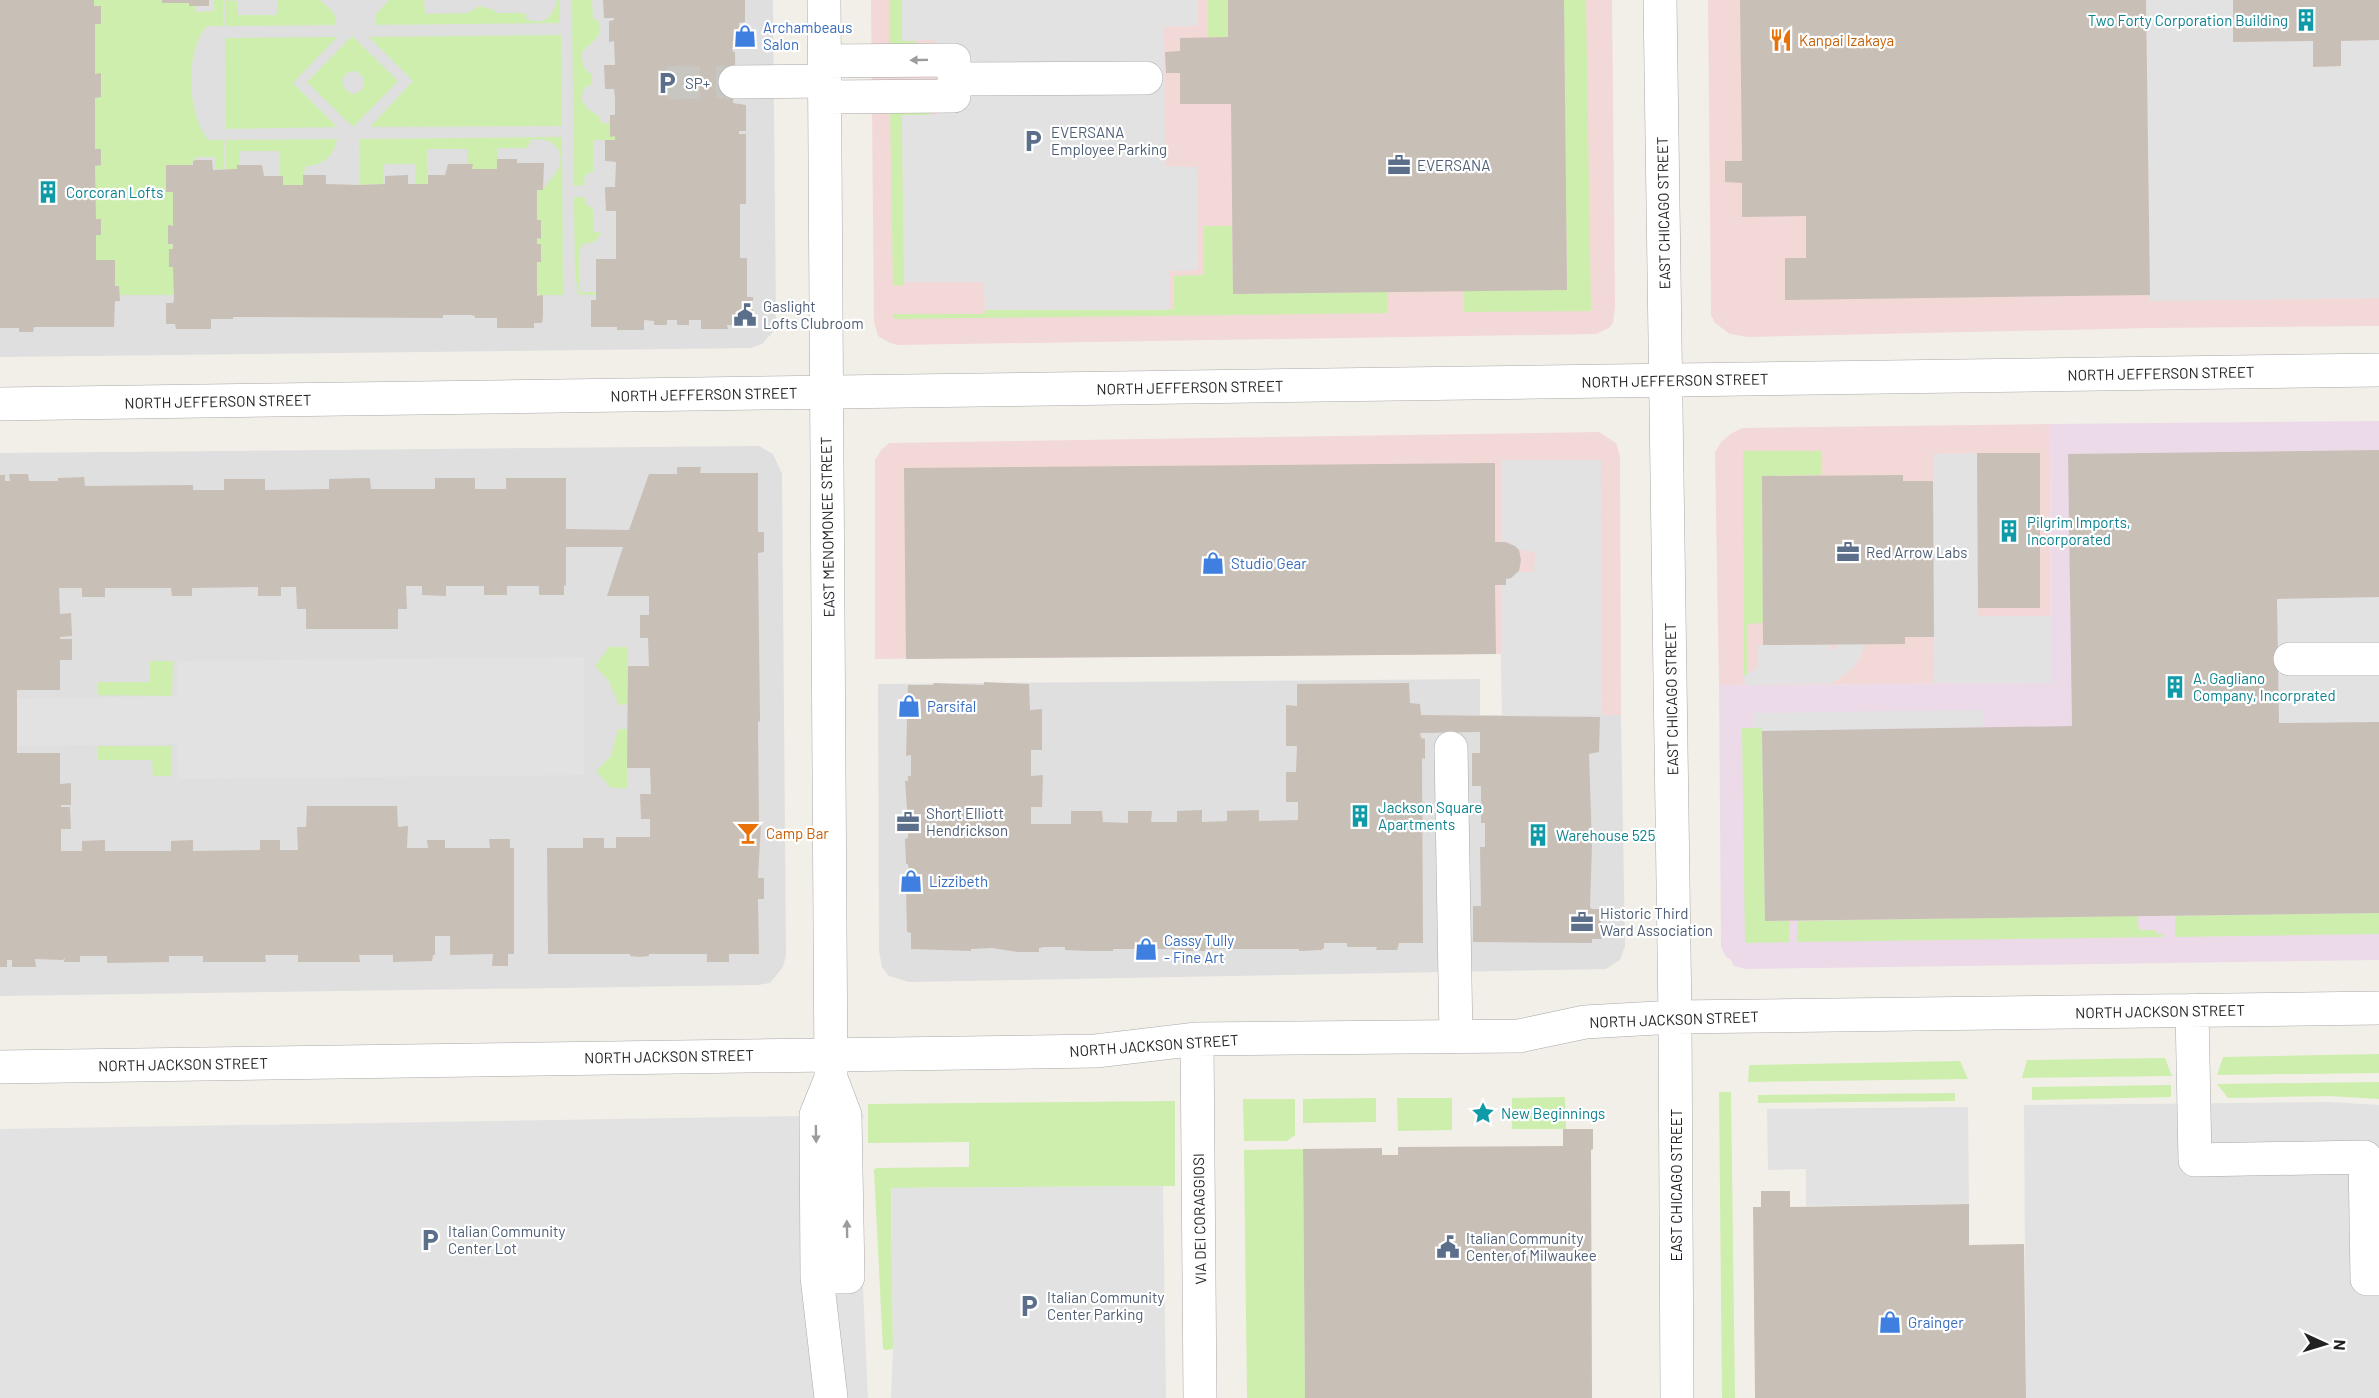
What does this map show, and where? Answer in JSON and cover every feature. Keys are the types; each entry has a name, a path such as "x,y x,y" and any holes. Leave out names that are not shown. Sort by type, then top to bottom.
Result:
{"street":[{"name":"EAST MENOMONEE STREET","path":"824,0 830,1066"},
{"name":"EAST CHICAGO STREET","path":"1660,0 1675,1017 1677,1398"},
{"path":"735,82 954,78 1146,78"},
{"name":"NORTH JEFFERSON STREET","path":"0,404 2379,370"},
{"path":"2289,659 2379,659"},
{"path":"1451,748 1456,1037"},
{"name":"NORTH JACKSON STREET","path":"0,1067 830,1066 1096,1051 1197,1039 1519,1036 1593,1021 1675,1017 2379,1008"},
{"path":"2192,1010 2195,1160 2365,1157 2367,1279 2379,1279"},
{"name":"VIA DEI CORAGGIOSI","path":"1197,1039 1200,1398"},
{"path":"830,1066 816,1115 832,1277 831,1390"}],"shaded area":[{"path":"0,0 773,0 776,322 773,332 762,344 751,348 0,357"},
{"path":"871,0 1612,0 1615,307 1613,323 1609,328 1596,334 897,345 888,342 878,336 874,322"},
{"name":"EVERSANA Employee Parking","path":"902,0 1198,0 1198,26 1164,27 1165,166 1197,167 1198,270 1169,271 1169,310 985,310 984,282 904,282 902,115 938,115 938,46 934,40 902,41"},
{"path":"1708,0 2379,0 2379,326 2150,328 1748,337 1730,334 1715,323 1711,315"},
{"path":"2146,0 2233,0 2233,42 2313,41 2313,67 2341,66 2341,41 2379,40 2379,298 2150,301"},
{"name":"A. Gagliano Company, Incorprated","path":"2379,421 2379,960 1746,969 1734,966 1726,957 1721,947 1719,685 2051,683 2050,424"},
{"path":"2050,424 2051,683 1719,685 1715,453 1721,442 1732,433 1742,428"},
{"name":"Studio Gear","path":"1599,432 1616,443 1620,456 1621,715 1502,715 1501,654 875,659 875,460 889,443"},
{"path":"759,446 773,454 782,474 786,955 783,967 770,983 0,996 0,453"},
{"path":"1977,453 1978,616 2051,616 2051,683 1934,683 1933,454"},
{"path":"1501,460 1601,460 1602,715 1502,715 1501,585 1506,585 1506,579 1517,572 1534,572 1535,552 1519,550 1510,543 1501,542"},
{"path":"2379,597 2379,722 2279,723 2277,599"},
{"path":"1837,644 1865,644 1861,656 1852,669 1832,683 1745,685 1744,676 1757,668 1757,645 1829,645 1829,649 1836,649"},
{"path":"584,657 584,775 178,779 177,744 0,746 0,699 177,696 177,661"},
{"path":"1480,679 1480,715 1621,715 1625,946 1620,960 1606,969 909,982 889,976 882,967 879,951 878,684"},
{"path":"1984,710 1984,727 1762,731 1762,728 1753,728 1754,713"},
{"path":"2330,1102 2379,1105 2379,1398 2026,1398 2024,1105"},
{"path":"1968,1107 1969,1204 1806,1206 1806,1169 1768,1170 1767,1109"},
{"name":"Italian Community Center Lot","path":"864,1115 856,1136 868,1398 0,1398 0,1129"},
{"name":"Italian Community Center Parking","path":"1163,1186 1166,1398 891,1398 893,1349 891,1188"}],"green space":[{"path":"94,0 162,0 163,3 189,3 189,6 195,6 195,12 214,11 214,0 223,0 223,26 207,26 200,37 192,66 191,83 196,115 201,129 208,140 224,140 223,169 216,169 215,157 196,157 173,192 173,226 169,225 173,249 169,250 169,267 173,267 173,295 119,295 119,286 115,286 115,260 96,260 96,235 101,234 101,219 96,219 95,166 101,165 101,149 95,149 95,98 101,97 101,74 95,74"},
{"path":"225,0 237,1 238,15 277,15 278,0 320,0 334,13 336,25 225,26"},
{"path":"389,0 424,0 425,14 468,13 479,6 494,10 496,13 525,13 526,19 538,22 550,16 557,0 560,0 560,23 376,25 376,14"},
{"path":"572,0 592,0 593,19 598,20 599,26 596,39 582,52 583,65 586,71 592,74 592,84 585,87 581,98 587,108 600,117 601,123 610,123 610,136 615,136 615,140 593,140 593,172 588,173 584,178 585,185 574,186"},
{"path":"889,0 902,0 902,40 916,41 916,48 889,48"},
{"path":"1208,0 1228,0 1228,37 1208,37"},
{"path":"1564,0 1586,0 1591,311 1464,312 1464,291 1567,290"},
{"path":"561,35 562,126 370,127 413,81 369,37"},
{"path":"352,36 398,81 353,127 307,82","holes":["348,72 357,72 362,76 364,85 361,91 352,94 344,88 342,79"]},
{"path":"337,37 293,83 337,127 226,129 225,38"},
{"path":"890,107 933,112 929,115 902,115 904,285 893,286"},
{"path":"562,137 563,295 537,295 537,262 541,244 537,244 537,238 541,238 541,221 537,220 537,190 543,190 556,173 561,159 558,148 549,141 531,140 527,148 498,148 497,169 472,169 472,164 467,164 467,149 427,149 427,184 415,184 415,164 384,164 383,184 360,185 359,139"},
{"path":"337,139 336,145 326,159 311,166 305,166 303,185 283,185 283,176 280,176 280,151 240,151 237,169 226,170 226,140"},
{"path":"574,197 584,197 587,205 593,209 594,232 602,233 594,242 583,244 579,251 579,292 596,292 596,295 578,294 577,282 575,282"},
{"path":"1204,226 1232,226 1233,294 1388,292 1387,313 893,319 893,314 984,314 985,310 1174,309 1174,276 1204,275"},
{"path":"1743,451 1822,451 1821,475 1762,476 1763,623 1747,624 1747,675 1744,676"},
{"path":"609,647 628,647 628,704 619,705 609,681 595,666"},
{"path":"150,661 173,661 172,696 98,695 98,682 150,682"},
{"path":"1742,728 1762,728 1765,921 1789,921 1789,942 1745,943"},
{"path":"618,729 627,729 627,788 611,788 596,771 611,756"},
{"path":"98,746 172,746 171,776 153,776 152,760 98,760"},
{"path":"2379,913 2379,934 2175,937 2175,916"},
{"path":"2137,916 2139,930 2154,930 2159,935 2162,933 2163,937 1797,942 1797,921"},
{"path":"2379,1054 2379,1073 2217,1075 2223,1057"},
{"path":"2165,1058 2172,1076 2022,1078 2027,1060"},
{"path":"1960,1061 1968,1079 1748,1082 1751,1065"},
{"path":"2379,1082 2379,1099 2329,1096 2228,1098 2217,1084"},
{"path":"2171,1085 2171,1097 2032,1100 2032,1087"},
{"path":"1719,1092 1731,1092 1735,1398 1722,1398"},
{"path":"1955,1093 1955,1101 1758,1103 1758,1095"},
{"path":"1565,1097 1566,1129 1512,1129 1512,1098"},
{"path":"1376,1098 1376,1122 1303,1123 1303,1099"},
{"path":"1397,1098 1452,1098 1452,1130 1398,1131"},
{"path":"1243,1099 1295,1099 1295,1135 1287,1141 1244,1141"},
{"path":"1175,1101 1175,1186 891,1188 893,1349 883,1349 874,1170 876,1168 969,1167 969,1142 868,1143 868,1104"},
{"path":"1303,1149 1305,1398 1247,1398 1244,1150"}],"building":[{"name":"Corcoran Lofts","path":"0,0 94,0 94,6 101,6 101,24 95,24 95,74 101,73 101,97 95,98 95,149 101,149 101,165 95,166 96,219 101,219 101,235 96,235 96,260 115,260 115,286 119,286 120,301 115,301 114,327 34,327 33,332 19,332 19,328 0,328"},
{"path":"162,0 209,0 209,6 162,3"},
{"path":"603,0 745,0 745,22 739,23 739,26 745,26 745,46 732,48 735,52 736,98 733,103 746,105 746,131 739,131 739,134 746,134 746,204 740,204 740,258 747,258 747,297 753,297 753,325 727,325 728,329 701,329 701,320 689,320 689,325 677,325 677,320 667,320 667,325 654,325 654,321 644,320 644,330 591,327 591,300 596,300 596,259 616,259 616,211 606,211 605,191 605,187 615,187 616,162 605,161 605,140 615,140 615,136 610,137 610,115 615,115 615,99 614,89 605,89 604,65 615,65 614,41 609,42 609,21 614,18 604,18"},
{"name":"EVERSANA","path":"1228,0 1564,0 1567,290 1233,294 1231,104 1180,104 1180,73 1166,73 1165,52 1180,51 1180,38 1228,37"},
{"path":"1740,0 2146,0 2150,295 1785,300 1785,258 1806,258 1806,216 1742,217 1742,183 1725,182 1725,161 1742,161"},
{"name":"Two Forty Corporation Building","path":"2233,0 2379,0 2379,40 2341,41 2341,66 2313,67 2313,41 2233,42"},
{"path":"497,159 517,159 517,163 544,163 543,190 537,190 537,220 541,220 541,239 537,238 537,244 541,244 541,262 537,262 537,296 543,295 543,316 542,323 534,323 534,328 497,328 497,318 475,318 471,315 443,315 443,318 233,317 233,319 211,319 211,329 176,329 175,324 166,324 166,303 173,303 174,299 173,267 169,267 169,249 173,249 173,244 168,244 168,225 173,226 173,192 166,192 166,165 193,165 193,161 196,160 212,160 213,170 237,169 237,165 262,165 264,176 283,176 283,185 303,185 303,175 326,175 326,184 360,185 385,184 385,176 408,175 408,184 428,184 428,175 445,175 448,164 473,164 472,169 497,169"},
{"name":"A. Gagliano Company, Incorprated","path":"2379,450 2379,597 2277,599 2279,723 2379,722 2379,913 1765,921 1762,731 2072,726 2068,454"},
{"name":"Pilgrim Imports, Incorporated","path":"1977,453 2040,453 2040,608 1978,608"},
{"name":"Studio Gear","path":"1495,463 1495,542 1505,542 1515,546 1519,550 1521,560 1519,571 1506,579 1506,585 1495,585 1496,654 906,659 904,468"},
{"path":"677,467 701,467 700,473 758,473 758,532 764,532 764,552 758,553 759,824 761,824 758,878 764,878 764,899 758,899 759,954 729,954 729,962 707,962 707,954 649,954 649,956 640,957 630,956 630,954 548,954 547,848 583,848 583,838 604,838 604,848 616,848 616,837 650,837 650,819 641,819 640,794 651,794 650,768 627,768 628,666 649,666 648,638 640,638 640,615 649,615 649,596 607,596 623,547 566,547 564,595 539,595 539,586 507,586 507,595 484,595 484,586 446,586 446,596 422,595 422,586 406,586 407,609 398,609 398,629 306,629 306,609 297,609 296,587 281,587 281,596 258,596 258,587 192,588 192,596 172,596 171,588 105,588 105,597 82,597 82,588 59,588 60,614 71,613 72,636 60,637 60,639 72,639 72,660 60,660 60,690 17,690 17,753 60,753 60,784 71,783 71,805 61,805 61,807 70,807 71,829 61,829 61,851 82,851 82,841 105,840 105,851 171,851 171,841 193,840 193,851 260,850 260,840 280,840 280,850 298,850 297,827 306,827 307,806 397,806 398,827 408,826 407,848 428,848 427,840 445,840 445,848 490,848 489,839 510,839 510,848 514,848 514,954 508,954 508,966 492,966 493,954 450,955 450,936 435,936 435,955 432,961 393,962 393,955 359,955 360,962 298,962 298,955 265,955 266,962 203,962 203,956 169,956 169,962 107,963 107,956 80,956 80,962 64,962 65,957 63,960 35,959 36,967 12,967 12,960 7,960 7,967 0,967 0,475 5,475 5,481 10,481 9,474 28,474 29,481 58,481 58,478 84,477 85,486 193,485 193,490 224,490 224,479 265,479 265,490 329,489 329,479 363,478 370,478 371,489 435,489 435,478 475,478 475,489 506,489 506,478 566,478 566,529 629,530 649,474 677,474"},
{"name":"Red Arrow Labs","path":"1903,475 1903,481 1933,481 1934,637 1905,637 1905,644 1763,645 1762,476"},
{"name":"Jackson Square Apartments","path":"984,682 1029,684 1030,710 1042,709 1042,750 1031,750 1031,776 1043,775 1042,807 1031,807 1031,824 1071,824 1071,811 1102,811 1103,822 1128,823 1128,811 1152,811 1151,822 1177,822 1177,811 1202,810 1202,822 1227,821 1227,811 1259,810 1259,821 1298,820 1298,802 1286,802 1286,772 1296,772 1297,746 1286,746 1286,705 1297,706 1297,684 1409,683 1410,703 1420,704 1421,715 1600,717 1599,752 1589,754 1592,845 1590,907 1601,909 1602,939 1592,939 1592,943 1473,942 1473,906 1481,906 1480,847 1485,847 1485,823 1481,823 1481,786 1472,786 1472,753 1480,753 1480,732 1420,733 1421,738 1425,739 1425,759 1422,758 1423,943 1399,943 1397,950 1347,947 1347,943 1324,943 1324,948 1321,950 1299,951 1299,949 1173,951 1173,949 1113,949 1113,951 1089,951 1065,950 1065,947 1044,947 1039,948 1039,952 992,948 971,949 971,951 911,949 911,933 907,932 906,890 911,890 911,871 906,864 905,839 908,838 908,822 905,781 908,781 908,776 911,776 911,755 906,756 908,685 933,685 934,683 984,685"},
{"name":"Italian Community Center of Milwaukee","path":"1563,1129 1593,1129 1593,1149 1591,1150 1592,1398 1305,1398 1303,1149 1382,1148 1382,1155 1398,1155 1398,1147 1563,1146"},
{"name":"Grainger","path":"1761,1191 1790,1191 1790,1207 1969,1204 1969,1245 2024,1244 2026,1398 1755,1398 1753,1207 1761,1207"}],"tunnel":[{"path":"667,83 735,82"}],"place":[{"name":"Two Forty Corporation Building","path":"2306,20"},
{"name":"Archambeaus Salon","path":"745,36"},
{"name":"Kanpai Izakaya","path":"1781,40"},
{"name":"SP+","path":"667,83"},
{"name":"EVERSANA Employee Parking","path":"1033,141"},
{"name":"EVERSANA","path":"1399,165"},
{"name":"Corcoran Lofts","path":"48,192"},
{"name":"Gaslight Lofts Clubroom","path":"745,315"},
{"name":"Pilgrim Imports, Incorporated","path":"2009,531"},
{"name":"Red Arrow Labs","path":"1848,552"},
{"name":"Studio Gear","path":"1213,563"},
{"name":"A. Gagliano Company, Incorprated","path":"2175,687"},
{"name":"Parsifal","path":"909,706"},
{"name":"Jackson Square Apartments","path":"1360,816"},
{"name":"Short Elliott Hendrickson","path":"908,822"},
{"name":"Camp Bar","path":"748,833"},
{"name":"Warehouse 525","path":"1538,835"},
{"name":"Lizzibeth","path":"911,881"},
{"name":"Historic Third Ward Association","path":"1582,922"},
{"name":"Cassy Tully - Fine Art","path":"1146,949"},
{"name":"New Beginnings","path":"1483,1113"},
{"name":"Italian Community Center Lot","path":"430,1240"},
{"name":"Italian Community Center of Milwaukee","path":"1448,1247"},
{"name":"Italian Community Center Parking","path":"1029,1306"},
{"name":"Grainger","path":"1890,1322"}]}
